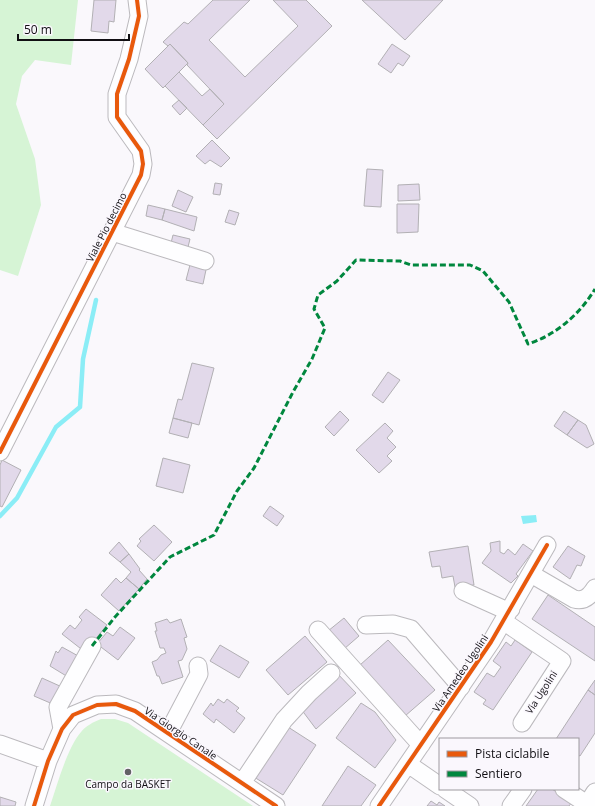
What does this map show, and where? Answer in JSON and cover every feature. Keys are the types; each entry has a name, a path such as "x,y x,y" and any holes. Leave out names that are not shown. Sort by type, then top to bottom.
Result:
{"street":[{"name":"Viale Pio decimo","path":"0,452 141,175 143,164 141,151 117,117 117,94 129,59 139,16 137,0"},
{"path":"112,232 205,260"},
{"name":"Via Amedeo Ugolini","path":"379,806 461,687 507,615 547,545"},
{"path":"531,574 574,600 585,599 595,588"},
{"path":"463,591 503,609 507,615"},
{"name":"Via Ugolini","path":"507,615 562,661 522,723"},
{"path":"366,624 393,624 411,629 461,687"},
{"path":"318,630 421,745"},
{"path":"62,729 58,707 92,646"},
{"path":"168,734 199,674 198,666"},
{"path":"242,783 284,720 309,692 331,673"},
{"name":"Via Giorgio Canale","path":"34,806 48,761 62,729 74,715 97,705 116,704 135,711 276,806"},
{"path":"0,744 48,761"},
{"path":"408,764 439,785"},
{"path":"446,790 470,806"},
{"path":"511,806 522,790"},
{"path":"566,790 589,801"}],"green space":[{"path":"0,0 78,0 71,65 35,60 22,76 16,104 35,159 41,205 18,276 0,270"},
{"path":"101,719 115,719 128,723 253,806 50,806 63,768 76,739 85,728"}],"water":[{"path":"536,515 537,522 523,524 521,516"}],"building":[{"path":"94,0 116,0 114,22 109,21 108,33 91,31"},
{"path":"213,0 250,0 209,40 245,77 298,26 273,0 306,0 332,26 217,139 203,125 224,104 187,65 188,63 170,44 168,46 163,42 184,22 188,24"},
{"path":"362,0 443,0 405,40"},
{"path":"170,44 188,63 163,88 145,69"},
{"path":"392,44 410,56 403,66 398,63 391,73 378,64"},
{"path":"179,72 202,96 210,89 224,104 203,125 165,86"},
{"path":"179,100 187,108 180,115 172,106"},
{"path":"212,140 230,158 221,167 210,160 205,164 196,156"},
{"path":"367,169 383,170 381,207 364,206"},
{"path":"215,183 222,184 220,195 213,194"},
{"path":"419,184 420,200 398,201 398,185"},
{"path":"178,190 193,197 186,212 172,206"},
{"path":"397,204 419,204 418,232 397,233"},
{"path":"148,205 165,209 162,220 146,216"},
{"path":"165,209 197,217 194,231 162,220"},
{"path":"229,210 239,213 235,225 225,222"},
{"path":"173,235 190,239 188,247 171,243"},
{"path":"191,261 207,265 203,284 186,280"},
{"path":"192,363 214,368 199,425 173,418 178,399 182,400"},
{"path":"388,372 400,380 383,403 372,395"},
{"path":"340,411 349,420 334,436 325,427"},
{"path":"564,411 578,420 567,435 554,426"},
{"path":"173,418 192,423 188,438 169,433"},
{"path":"578,420 586,425 594,444 587,448 567,435"},
{"path":"385,423 393,431 387,438 396,447 387,456 392,461 379,473 356,450"},
{"path":"163,458 190,465 183,493 156,486"},
{"path":"2,460 21,470 2,507 0,506 0,465"},
{"path":"270,506 284,516 277,526 263,516"},
{"path":"154,525 172,542 154,561 137,546 141,541 139,539"},
{"path":"500,541 500,552 504,554 508,549 515,555 523,544 533,551 516,574 518,576 511,583 482,563 491,551 490,543"},
{"path":"119,542 129,554 120,562 109,553"},
{"path":"468,546 474,585 455,587 453,576 442,578 440,566 432,567 429,552"},
{"path":"568,546 585,556 581,566 577,565 570,579 553,567"},
{"path":"129,554 140,569 139,570 147,579 139,589 126,578 131,572 120,562"},
{"path":"116,578 121,583 126,578 139,589 119,611 101,595"},
{"path":"548,595 595,627 595,661 532,619"},
{"path":"86,609 107,625 85,652 62,634 70,625 75,629 82,620 79,617"},
{"path":"344,618 359,636 344,649 328,631"},
{"path":"167,619 170,623 181,619 187,637 184,638 187,649 182,660 178,661 183,677 162,684 159,676 157,676 152,662 166,653 164,648 160,648 155,631 157,631 155,623"},
{"path":"120,627 135,638 118,660 97,644 107,632 113,636"},
{"path":"305,636 327,662 288,695 266,670"},
{"path":"388,640 435,690 405,716 360,665"},
{"path":"515,640 532,652 493,710 483,704 486,700 474,692 487,673 494,677 501,667 493,661 506,642 511,646"},
{"path":"220,645 249,662 239,678 210,661"},
{"path":"62,647 80,657 68,677 50,666 56,651 58,653"},
{"path":"335,671 356,693 316,729 298,705"},
{"path":"42,678 62,687 55,705 34,696"},
{"path":"595,680 595,695 588,690"},
{"path":"588,690 595,695 595,733 580,756 579,738 557,738"},
{"path":"218,699 224,703 227,699 239,708 236,711 245,718 234,733 216,719 214,723 203,714 211,703 213,706"},
{"path":"361,703 375,712 396,740 375,768 336,738"},
{"path":"288,727 316,745 283,795 254,777"},
{"path":"348,766 376,785 361,806 322,806"},
{"path":"537,790 554,790 572,802 569,806 526,806"},
{"path":"0,797 16,802 15,806 0,806"},
{"path":"431,801 437,805 439,802 445,806 427,806"}],"waterway":[{"path":"0,516 17,498 56,427 80,407 83,359 96,300"}],"marked path":[{"path":"92,646 115,617 170,557 214,535 237,491 254,468 293,392 312,359 325,328 314,309 318,295 337,281 356,260 400,261 411,265 470,265 483,271 509,302 528,344 558,329 575,315 595,289"}],"cycle path":[{"path":"0,452 141,175 143,164 141,151 117,117 117,94 129,59 139,16 137,0"},
{"path":"379,806 491,642 547,545"},
{"path":"34,806 48,761 62,729 73,715 97,705 116,704 135,711 276,806"}],"place":[{"name":"Campo da BASKET","path":"128,772"}]}
